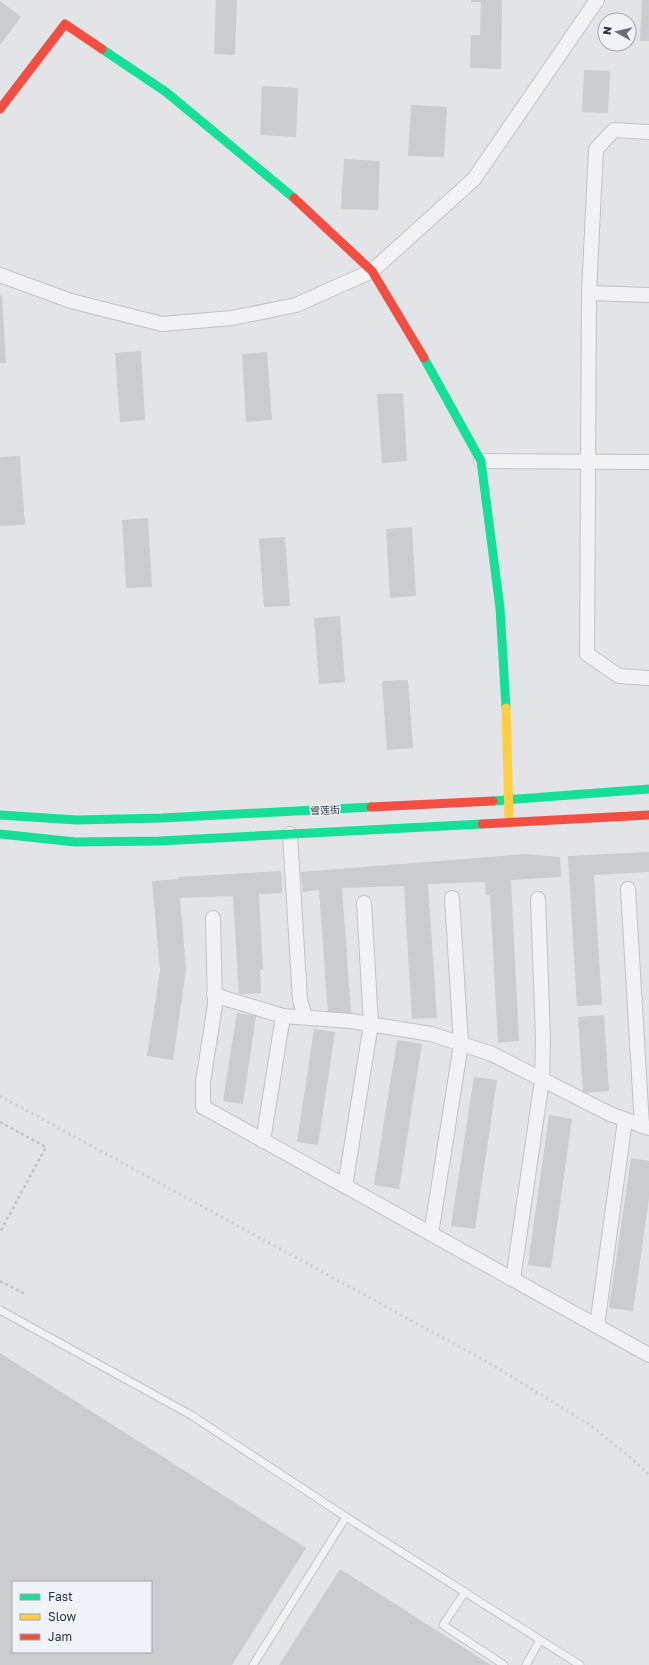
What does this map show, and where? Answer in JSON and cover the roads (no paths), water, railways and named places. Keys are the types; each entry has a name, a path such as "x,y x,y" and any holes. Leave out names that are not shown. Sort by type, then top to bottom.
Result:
{"main road":[{"path":"0,109 66,24 172,96 296,199 372,271 431,370 481,461 500,608 508,746 509,823"},
{"name":"雪莲街","path":"0,815 77,820 162,818 509,800 649,789"},
{"path":"0,834 75,842 159,842 649,815"}],"street":[{"path":"0,275 71,301 162,324 232,318 296,305 372,271 474,178 597,0"},
{"path":"649,132 614,130 596,149 589,293 587,654 619,676 649,678"},
{"path":"589,293 649,296"},
{"path":"481,461 649,462"},
{"path":"290,834 300,1000 305,1017"},
{"path":"214,995 283,1016 351,1021 430,1034 492,1054 610,1114 645,1127 628,889"},
{"path":"431,1234 461,1044 452,898"},
{"path":"513,1279 542,1080 543,1038 538,899"},
{"path":"345,1186 371,1024 364,903"},
{"path":"213,918 214,1005 203,1082 203,1107 649,1355"},
{"path":"263,1141 283,1016"},
{"path":"596,1326 626,1120"}],"lane":[{"path":"0,1310 191,1416 346,1517 580,1665"},
{"path":"253,1665 346,1517"},
{"path":"465,1592 443,1625 504,1665"},
{"path":"526,1665 540,1640"}],"railway":[{"path":"0,1096 491,1364 590,1425 630,1457 649,1475"}]}
